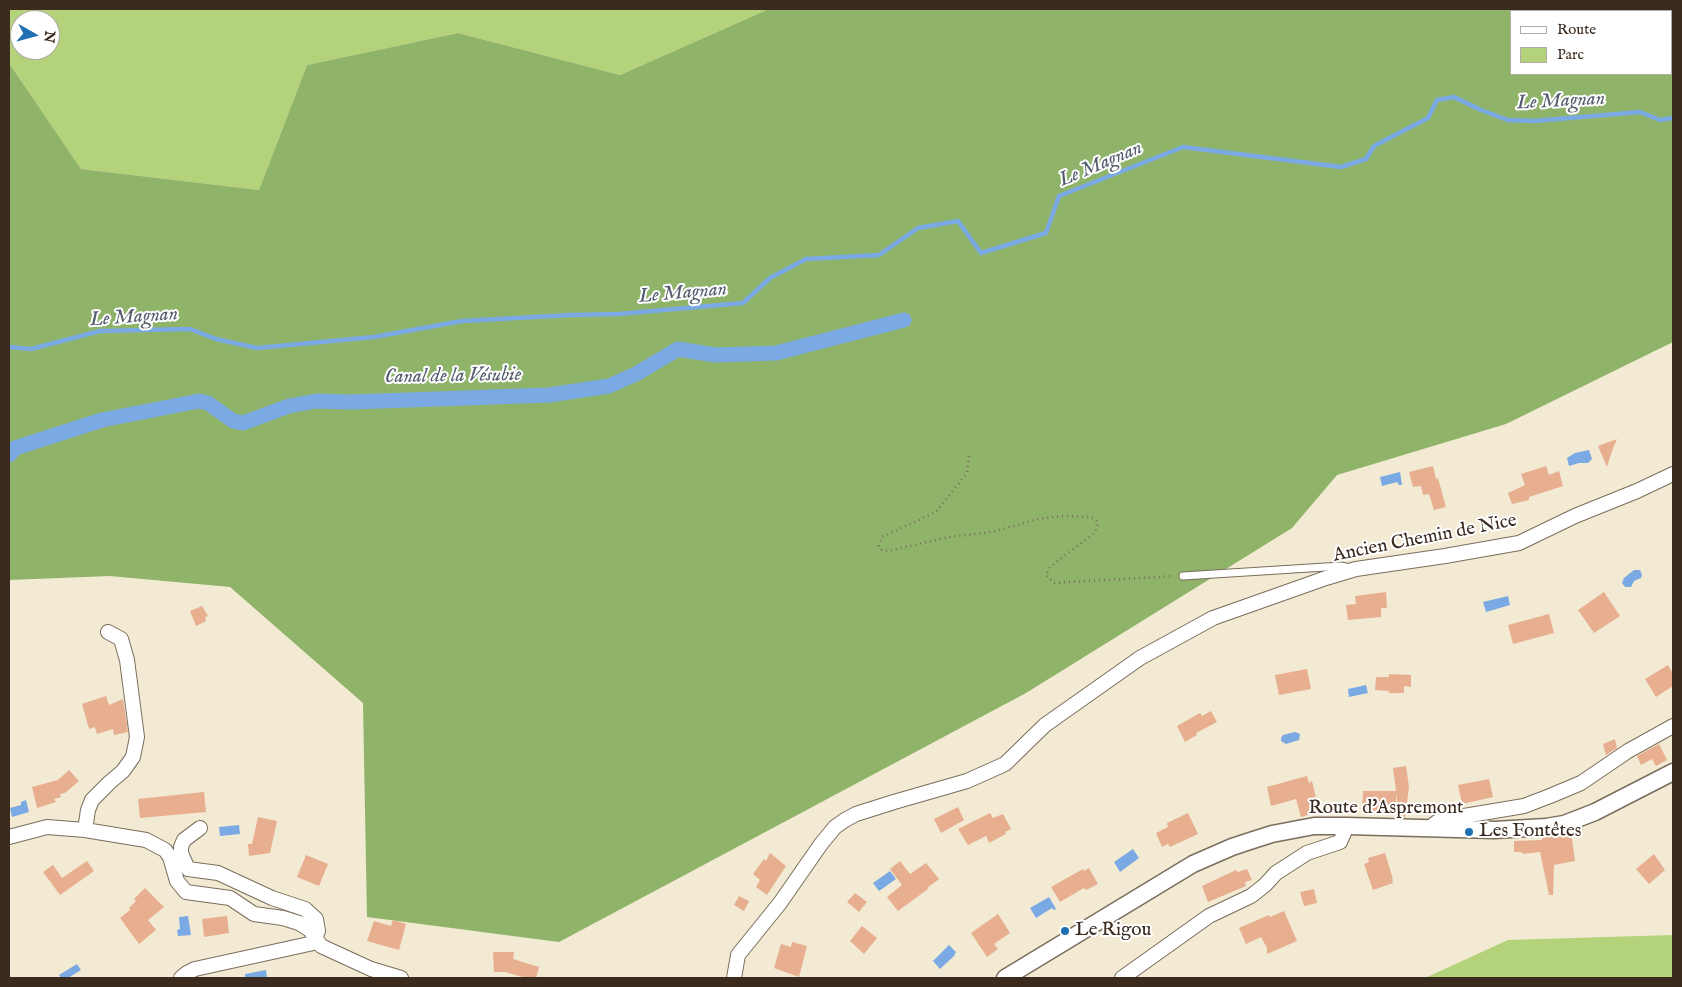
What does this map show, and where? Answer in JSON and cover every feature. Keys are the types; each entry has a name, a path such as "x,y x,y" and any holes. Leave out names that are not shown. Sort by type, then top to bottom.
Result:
{"street":[{"name":"Ancien Chemin de Nice","path":"734,978 738,955 780,903 835,827 856,814 967,781 1005,764 1045,725 1140,658 1213,618 1356,569 1519,543 1575,516 1673,474"},
{"path":"85,830 88,810 92,800 123,771 133,758 137,737 127,660 121,639 108,632"},
{"path":"1429,828 1437,822 1446,819 1524,806 1550,796 1581,783 1628,751 1673,726"},
{"name":"Route d'Aspremont","path":"1006,978 1193,864 1232,847 1287,831 1314,826 1503,830 1564,824 1595,812 1673,772"},
{"path":"1122,978 1209,916 1251,896 1276,873 1307,853 1340,842 1347,826"},
{"path":"9,838 47,827 85,830 146,840 165,850 170,857 177,880 186,892 230,898 254,914 282,918 298,923 310,930 321,946 371,969 400,978"},
{"path":"200,828 184,840 181,847 181,853 188,869 218,873 272,898 304,909 316,919 318,931 316,940"},
{"path":"181,978 186,973 195,969 316,940"}],"lane":[{"path":"1183,576 1341,566 1356,569"}],"path":[{"path":"969,456 967,473 936,512 882,537 879,546 882,550 888,551 949,537 992,532 1038,519 1064,516 1089,517 1096,519 1098,522 1093,534 1050,567 1046,575 1054,583 1183,576"}],"green space":[{"path":"9,9 769,9 620,75 458,33 307,65 259,190 81,169 9,63"},
{"path":"769,9 1673,9 1673,342 1506,424 1337,475 1292,528 1026,693 559,942 367,917 363,703 230,587 110,576 9,580 9,63 81,169 259,190 307,65 458,33 620,75"},
{"path":"1673,935 1673,978 1425,978 1508,940"}],"water":[{"path":"1589,450 1592,459 1588,463 1569,466 1567,458 1575,453"},
{"path":"1400,472 1402,485 1399,485 1397,482 1382,486 1380,477"},
{"path":"1634,570 1640,570 1641,578 1634,581 1631,587 1625,587 1622,583 1624,578"},
{"path":"1508,596 1510,605 1486,612 1483,602"},
{"path":"1366,685 1368,693 1349,697 1348,689"},
{"path":"1295,732 1300,734 1299,740 1286,744 1281,741 1283,735"},
{"path":"26,800 29,812 12,817 10,808 21,805 21,802"},
{"path":"239,825 240,834 220,836 219,827"},
{"path":"1133,849 1139,858 1120,872 1114,862"},
{"path":"890,871 896,879 879,891 873,883"},
{"path":"1049,897 1056,909 1052,908 1036,918 1030,908"},
{"path":"188,916 191,935 178,936 177,930 180,929 179,917"},
{"path":"949,945 956,952 940,969 933,961"},
{"path":"77,964 81,970 68,978 61,978 59,975"},
{"path":"266,970 267,978 245,978 245,974"}],"building":[{"path":"1617,439 1612,451 1607,467 1598,446"},
{"path":"1433,466 1446,507 1434,510 1429,494 1423,495 1421,486 1413,487 1409,472"},
{"path":"1546,466 1549,475 1559,471 1563,486 1529,497 1529,500 1512,504 1508,493 1525,485 1521,474"},
{"path":"1386,592 1387,608 1381,608 1381,617 1348,620 1346,605 1356,604 1355,596"},
{"path":"1604,592 1620,616 1594,633 1578,610"},
{"path":"202,606 208,616 205,617 206,621 196,626 190,611"},
{"path":"1549,614 1554,633 1513,644 1508,625"},
{"path":"1668,665 1673,674 1673,686 1656,697 1645,679"},
{"path":"1307,669 1311,689 1279,695 1275,675"},
{"path":"1389,674 1411,675 1411,687 1404,686 1404,693 1389,693 1389,691 1375,690 1376,677 1389,677"},
{"path":"106,696 109,705 123,699 128,732 114,735 113,729 97,734 95,727 89,729 82,704"},
{"path":"1211,711 1217,722 1196,733 1197,735 1185,742 1177,726 1200,713 1202,716"},
{"path":"1615,739 1617,748 1606,755 1603,744"},
{"path":"1659,744 1667,760 1656,766 1652,759 1641,765 1637,756"},
{"path":"1406,766 1409,787 1405,818 1400,817 1396,794 1396,813 1362,812 1363,791 1396,791 1393,768"},
{"path":"69,770 79,781 65,793 60,794 61,797 54,799 56,802 37,808 32,787 58,780"},
{"path":"1307,776 1309,783 1312,781 1318,812 1301,817 1296,799 1271,806 1267,787"},
{"path":"1489,779 1493,797 1462,804 1458,785"},
{"path":"204,792 206,812 140,818 138,799"},
{"path":"958,807 964,820 941,833 934,819"},
{"path":"990,813 993,818 1003,814 1011,829 1005,832 1006,834 989,843 986,836 968,845 958,829"},
{"path":"1188,813 1198,834 1170,847 1168,844 1162,847 1156,833 1168,827 1167,823"},
{"path":"258,817 277,821 270,853 249,856 248,844 252,844"},
{"path":"1571,832 1575,861 1554,865 1553,895 1549,895 1540,852 1523,854 1521,852 1514,852 1514,841 1542,840 1542,837"},
{"path":"770,853 786,866 767,895 756,887 760,880 753,874 764,859 766,861"},
{"path":"1385,853 1393,883 1373,890 1364,864 1369,862 1368,858"},
{"path":"1654,854 1665,870 1649,884 1636,869"},
{"path":"306,855 328,864 319,886 297,877"},
{"path":"87,861 94,871 60,895 43,872 53,865 62,878"},
{"path":"900,861 910,874 926,863 939,879 898,911 887,897 902,885 890,869"},
{"path":"1089,868 1098,884 1086,890 1084,888 1060,902 1051,887 1083,869 1084,871"},
{"path":"1247,869 1252,880 1245,882 1246,886 1208,902 1202,886 1236,870 1238,872"},
{"path":"145,888 164,907 148,920 156,930 139,944 120,918 130,910 129,908 136,901 134,899"},
{"path":"1314,889 1317,903 1304,906 1300,892"},
{"path":"855,893 867,902 859,912 847,902"},
{"path":"739,896 749,901 744,911 734,905"},
{"path":"1284,911 1297,941 1267,954 1267,948 1261,937 1246,944 1239,928 1269,915 1270,917"},
{"path":"998,914 1010,933 994,944 998,949 987,957 971,933"},
{"path":"227,916 229,933 204,937 202,919"},
{"path":"393,920 406,924 399,950 367,941 374,921 391,926"},
{"path":"862,926 877,938 864,954 850,941"},
{"path":"792,942 807,946 799,977 774,968 781,944 791,947"},
{"path":"493,952 514,952 513,959 539,967 536,978 526,978 505,972 494,972"}],"waterway":[{"name":"Le Magnan","path":"9,347 31,349 100,331 190,329 216,339 257,348 374,337 462,321 619,314 743,303 770,278 806,259 879,255 918,228 958,221 981,253 1046,233 1059,196 1183,147 1341,167 1366,159 1374,146 1428,118 1437,100 1454,97 1508,120 1534,121 1640,112 1660,120 1673,118"},
{"name":"Canal de la Vésubie","path":"9,455 15,448 102,420 199,401 208,403 233,421 243,423 289,406 316,401 352,402 549,395 609,386 636,374 678,349 715,355 776,353 904,320"}],"place":[{"name":"Les Fontêtes","path":"1469,832"},
{"name":"Le Rigou","path":"1065,931"}]}
